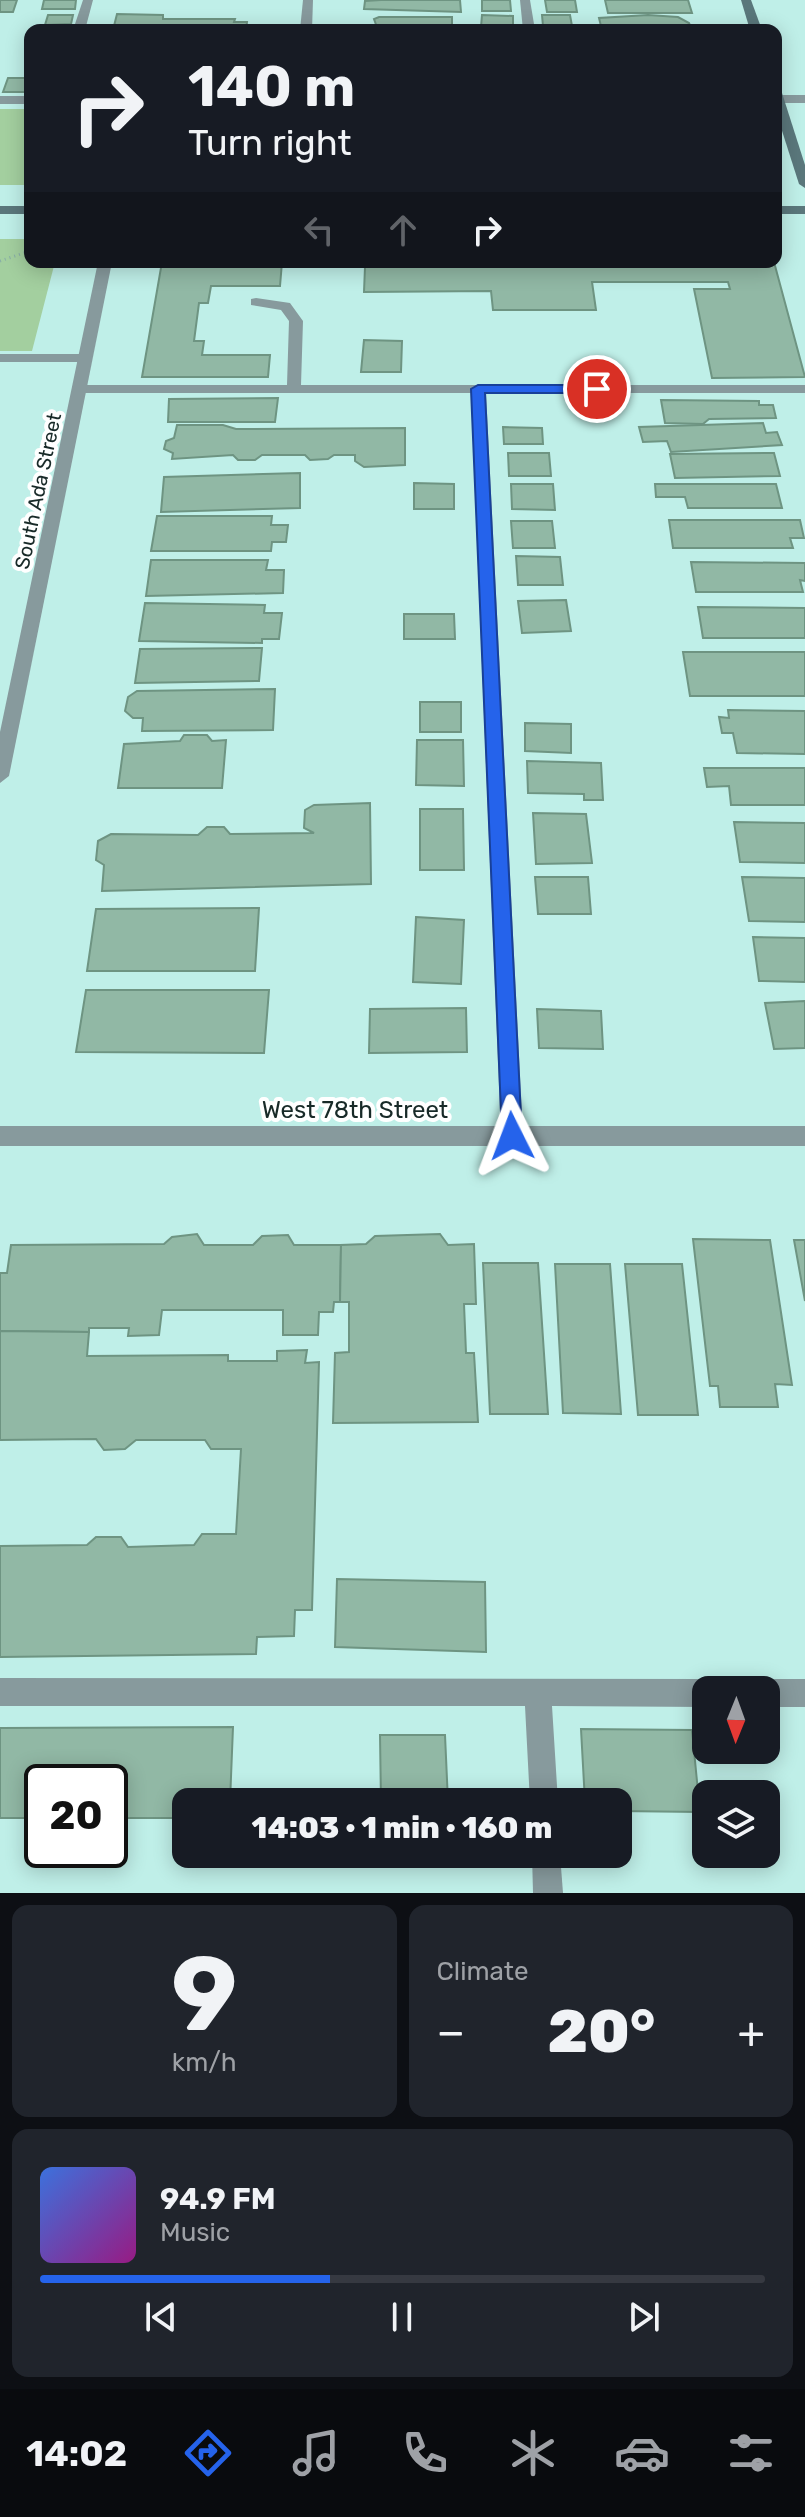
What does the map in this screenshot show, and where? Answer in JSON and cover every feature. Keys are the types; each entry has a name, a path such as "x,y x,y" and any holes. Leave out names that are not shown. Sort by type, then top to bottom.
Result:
{"street":[{"path":"81,24 88,0"},
{"path":"306,24 308,0"},
{"path":"525,0 528,24"},
{"path":"746,0 754,24"},
{"path":"782,97 805,99"},
{"path":"0,100 24,100"},
{"path":"782,113 805,184"},
{"path":"0,210 24,210"},
{"path":"782,210 805,210"},
{"name":"South Ada Street","path":"0,776 104,268"},
{"path":"256,302 285,306 296,321 294,389"},
{"path":"0,358 85,358"},
{"path":"79,389 805,389"},
{"path":"478,389 512,1136"},
{"name":"West 78th Street","path":"0,1136 805,1136"},
{"path":"0,1692 692,1693"},
{"path":"538,1693 543,1788"},
{"path":"780,1693 805,1693"},
{"path":"547,1868 548,1893"}],"path":[{"path":"0,261 24,253"}],"green space":[{"path":"0,109 24,109 24,185 0,185"},
{"path":"0,239 24,239 24,268 53,268 32,351 0,351"}],"building":[{"path":"0,0 17,0 13,12 0,12"},
{"path":"44,0 76,0 75,9 42,9"},
{"path":"460,0 461,12 364,9 365,1"},
{"path":"482,0 510,0 511,11 482,11"},
{"path":"545,0 575,0 577,12 547,12"},
{"path":"605,0 688,0 692,13 608,13"},
{"path":"117,14 247,22 247,24 114,24"},
{"path":"48,15 73,15 71,24 45,24"},
{"path":"482,15 513,16 513,24 481,24"},
{"path":"542,15 570,15 572,24 543,24"},
{"path":"648,15 678,17 689,24 600,24 599,18"},
{"path":"452,17 452,24 376,24 374,19"},
{"path":"8,78 24,78 24,92 3,92"},
{"path":"161,268 282,268 280,286 211,286 208,303 199,303 194,341 204,341 202,355 270,355 268,377 142,377"},
{"path":"365,268 776,268 805,377 712,378 694,289 730,289 728,282 592,282 596,310 493,310 491,291 364,292"},
{"path":"364,340 402,341 401,372 361,372"},
{"path":"278,398 275,422 168,422 169,399"},
{"path":"661,400 759,401 759,405 773,405 776,418 709,419 703,424 665,423"},
{"path":"763,423 766,433 777,432 782,445 671,452 667,441 643,442 639,427"},
{"path":"177,425 223,425 236,429 405,428 405,465 364,467 355,461 355,455 310,460 305,455 262,455 255,460 238,460 233,455 172,459 173,453 164,449 166,441 174,438"},
{"path":"503,427 542,428 543,444 504,444"},
{"path":"508,453 549,453 551,476 509,476"},
{"path":"774,453 780,476 675,478 670,454"},
{"path":"300,473 300,508 161,512 164,477"},
{"path":"414,483 454,484 454,509 414,509"},
{"path":"511,484 553,484 555,510 512,509"},
{"path":"655,484 776,484 782,508 688,508 685,497 656,497"},
{"path":"157,516 272,516 271,525 288,525 286,542 272,542 271,551 151,551"},
{"path":"669,520 800,520 804,538 790,538 793,548 673,548"},
{"path":"511,521 552,521 555,548 513,548"},
{"path":"516,556 560,557 563,585 518,585"},
{"path":"151,560 268,560 266,570 284,570 283,593 146,596"},
{"path":"691,562 805,563 805,581 800,580 803,592 696,592"},
{"path":"566,600 571,631 522,633 518,601"},
{"path":"145,603 265,605 264,613 282,613 279,639 262,639 262,643 139,641"},
{"path":"698,607 805,608 805,638 703,638"},
{"path":"404,614 454,614 455,639 404,639"},
{"path":"262,648 259,681 135,683 140,649"},
{"path":"683,652 805,652 805,696 690,696"},
{"path":"275,689 273,730 142,731 143,718 133,718 125,711 128,697 137,691"},
{"path":"420,702 461,702 461,732 420,732"},
{"path":"728,710 805,711 805,754 737,753 733,733 722,733 719,717 729,718"},
{"path":"525,723 571,724 571,753 525,751"},
{"path":"184,735 207,735 212,741 226,740 222,788 118,788 124,744 180,741"},
{"path":"417,740 463,740 464,786 416,785"},
{"path":"527,761 601,763 603,800 584,800 584,794 528,793"},
{"path":"704,768 805,768 805,805 731,805 729,786 707,787"},
{"path":"370,803 371,884 102,891 104,865 96,860 98,841 111,834 198,835 207,827 224,827 230,834 314,833 304,828 305,810 314,805"},
{"path":"420,809 463,809 464,870 420,870"},
{"path":"533,813 586,814 592,863 536,864"},
{"path":"734,822 805,823 805,863 740,862"},
{"path":"535,877 588,877 591,914 538,914"},
{"path":"742,877 805,878 805,922 749,921"},
{"path":"259,908 255,971 87,971 96,909"},
{"path":"416,917 464,920 461,984 413,982"},
{"path":"753,937 805,938 805,982 759,981"},
{"path":"86,990 269,990 264,1053 76,1052"},
{"path":"805,1001 805,1048 774,1049 765,1003"},
{"path":"466,1008 467,1052 369,1053 370,1009"},
{"path":"537,1009 601,1011 603,1049 539,1048"},
{"path":"197,1234 204,1245 253,1245 262,1236 288,1235 294,1245 341,1245 340,1302 334,1302 333,1312 319,1312 318,1335 283,1335 283,1310 162,1310 159,1335 128,1336 129,1328 89,1328 89,1332 0,1331 0,1273 7,1273 11,1245 164,1244 172,1237"},
{"path":"440,1234 448,1245 474,1244 476,1304 464,1304 466,1353 474,1353 478,1422 333,1423 335,1353 349,1352 349,1302 340,1302 341,1245 366,1244 375,1236"},
{"path":"693,1239 770,1240 792,1385 775,1384 778,1407 720,1407 718,1386 710,1386"},
{"path":"794,1240 805,1240 805,1301"},
{"path":"483,1263 538,1263 548,1414 490,1414"},
{"path":"555,1264 610,1264 621,1414 563,1413"},
{"path":"625,1264 682,1264 698,1415 638,1415"},
{"path":"0,1331 89,1332 87,1356 228,1355 228,1361 277,1361 277,1351 307,1350 305,1363 319,1362 312,1610 295,1610 294,1636 257,1637 256,1654 0,1657 0,1546 87,1545 96,1537 121,1537 128,1547 194,1545 202,1534 236,1534 241,1449 211,1449 205,1440 136,1440 125,1449 104,1450 96,1439 0,1440"},
{"path":"337,1579 485,1582 486,1652 335,1647"},
{"path":"233,1727 231,1788 172,1788 172,1818 128,1818 128,1764 24,1764 24,1818 0,1818 0,1728"},
{"path":"581,1729 692,1730 692,1764 695,1764 697,1780 692,1780 692,1812 632,1811 632,1788 584,1788"},
{"path":"380,1735 445,1735 447,1788 381,1788"}],"route":[{"path":"512,1136 478,389 597,389"}]}
